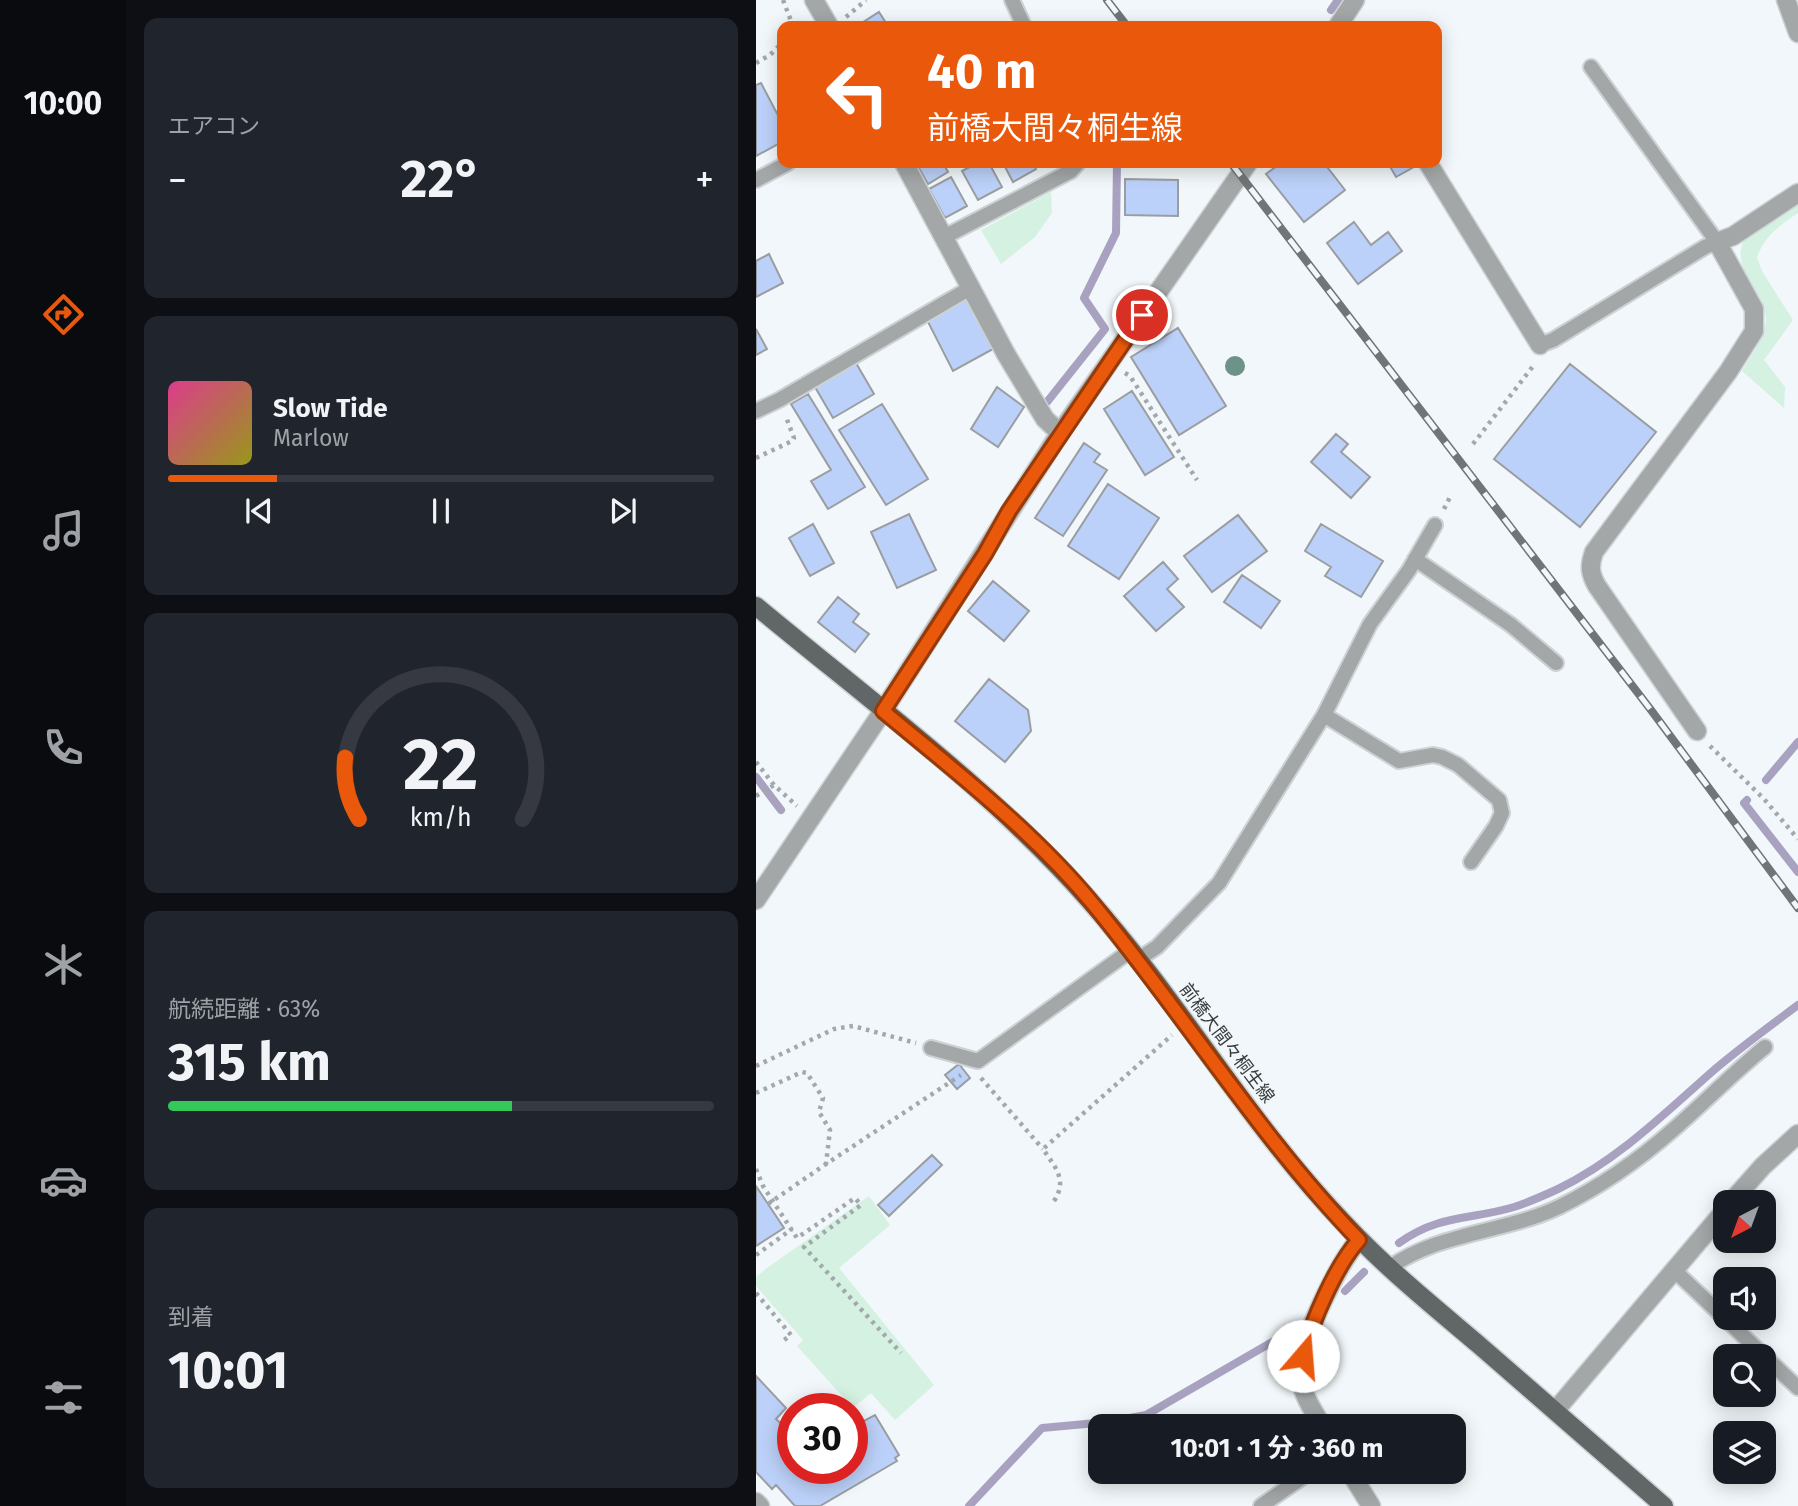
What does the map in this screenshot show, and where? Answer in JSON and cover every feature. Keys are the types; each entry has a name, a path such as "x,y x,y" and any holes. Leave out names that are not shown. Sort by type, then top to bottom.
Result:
{"main road":[{"name":"前橋大間々桐生線","path":"756,606 1024,833 1091,902 1186,1023 1266,1133 1359,1240 1664,1506"}],"street":[{"path":"814,0 836,21"},
{"path":"1341,21 1355,0"},
{"path":"1786,0 1798,33"},
{"path":"907,168 1006,354 1045,419 1060,433"},
{"path":"756,900 883,711 1060,433 1245,168"},
{"path":"1432,168 1540,345"},
{"path":"1697,731 1597,586 1590,564 1594,552 1728,372 1754,331 1754,309 1717,242 1733,236 1798,193"},
{"path":"1742,1190 1798,1134"},
{"path":"1555,1411 1713,1225"},
{"path":"1316,1414 1302,1387 1300,1372 1308,1334 1349,1252 1359,1240"},
{"path":"1357,1484 1371,1506"}],"lane":[{"path":"1012,0 1022,21"},
{"path":"1540,345 1577,326 1717,242 1591,67"},
{"path":"756,180 779,168"},
{"path":"944,237 1074,168"},
{"path":"756,411 972,288"},
{"path":"931,1048 978,1061 1134,956 1157,947 1219,883 1324,715 1370,624 1435,525"},
{"path":"1415,559 1511,625 1556,663"},
{"path":"1324,715 1399,761 1433,755 1442,757 1458,765 1499,800 1502,813 1471,862"},
{"path":"1389,1268 1420,1250 1459,1236 1512,1223 1556,1208 1577,1197 1628,1165 1674,1129 1735,1071 1765,1047"},
{"path":"1675,1271 1798,1388"},
{"path":"1261,1506 1293,1484"}],"path":[{"path":"783,0 791,21"},
{"path":"838,21 866,0"},
{"path":"756,63 777,48"},
{"path":"1473,444 1539,359 1540,345"},
{"path":"1110,363 1130,376 1197,480"},
{"path":"756,458 794,438 779,400"},
{"path":"1697,731 1764,799 1798,839"},
{"path":"756,762 791,801"},
{"path":"756,796 774,785"},
{"path":"1043,1149 1186,1023"},
{"path":"756,1066 834,1029 853,1026 931,1048"},
{"path":"978,1061 976,1072 1043,1149 1060,1179 1061,1190 1054,1201"},
{"path":"770,1203 951,1082 978,1061"},
{"path":"756,1093 807,1073 822,1098 819,1112 830,1130 826,1164"},
{"path":"756,1169 770,1203 797,1238 855,1198 858,1200 861,1205 804,1247 901,1353"},
{"path":"756,1255 792,1229"},
{"path":"756,1293 791,1335 784,1340"}],"green space":[{"path":"1051,192 1052,213 1035,237 1001,264 981,230"},
{"path":"1798,203 1798,213 1768,238 1757,258 1763,273 1793,320 1764,360 1785,387 1784,408 1742,371 1760,341 1766,322 1762,301 1742,264 1741,253 1743,242"},
{"path":"869,1196 890,1225 839,1268 934,1385 895,1420 871,1393 868,1396 868,1393 839,1393 797,1346 803,1340 756,1286 756,1277"}],"building":[{"path":"879,12 885,21 865,21"},
{"path":"761,83 777,113 777,145 756,156 756,85"},
{"path":"919,168 946,168 948,172 928,184"},
{"path":"968,168 992,168 1002,187 978,200 962,171"},
{"path":"1006,168 1036,168 1036,169 1013,182"},
{"path":"1274,168 1328,168 1345,190 1304,222 1266,174"},
{"path":"1391,168 1412,168 1396,177"},
{"path":"951,177 967,206 945,218 929,189"},
{"path":"1125,179 1178,180 1178,216 1125,215"},
{"path":"1354,222 1371,245 1388,232 1402,251 1358,284 1327,243"},
{"path":"769,254 783,283 756,297 756,261"},
{"path":"965,296 993,349 953,371 926,318"},
{"path":"1178,328 1226,406 1179,435 1131,357"},
{"path":"756,329 767,349 756,355"},
{"path":"856,363 874,394 833,418 815,387"},
{"path":"1570,364 1656,432 1580,527 1494,459"},
{"path":"997,387 1024,407 998,447 971,429"},
{"path":"1132,391 1174,457 1145,475 1104,409"},
{"path":"808,394 865,487 828,509 811,481 831,470 791,404"},
{"path":"882,404 928,479 886,505 839,430"},
{"path":"1336,434 1348,444 1341,452 1370,477 1351,498 1311,462"},
{"path":"1084,443 1100,454 1094,462 1107,470 1063,536 1035,518"},
{"path":"1108,484 1159,518 1119,579 1068,546"},
{"path":"909,514 936,570 897,588 871,532"},
{"path":"1238,515 1267,551 1212,592 1184,556"},
{"path":"813,524 834,563 810,576 789,538"},
{"path":"1321,524 1383,561 1361,597 1325,576 1331,567 1305,551"},
{"path":"1163,562 1178,579 1167,589 1184,607 1156,631 1124,596"},
{"path":"1242,575 1280,601 1261,628 1224,602"},
{"path":"993,581 1029,611 1004,641 968,611"},
{"path":"838,597 859,614 853,622 869,634 855,652 818,622"},
{"path":"989,679 1028,710 1031,731 1005,762 955,721"},
{"path":"959,1064 970,1078 957,1089 945,1075"},
{"path":"932,1155 942,1165 889,1216 878,1205"},
{"path":"756,1186 784,1228 756,1246"},
{"path":"756,1376 777,1398 777,1484 858,1484 820,1506 795,1506 776,1485 772,1489 756,1472"},
{"path":"875,1415 899,1455 895,1458 897,1461 868,1478 868,1419"}],"waterway":[{"path":"1331,10 1338,0"},
{"path":"1047,402 1105,329 1084,298 1116,233 1117,168"},
{"path":"1766,780 1798,742"},
{"path":"756,777 781,810"},
{"path":"1747,800 1744,803 1798,872"},
{"path":"1399,1243 1442,1222 1520,1205 1580,1177 1621,1150 1724,1061 1798,1005"},
{"path":"1345,1291 1364,1272"},
{"path":"969,1506 1042,1428 1107,1422 1146,1415 1274,1341 1294,1338"}],"railway":[{"path":"1107,0 1123,21"},
{"path":"1235,168 1651,710 1798,908"}],"route":[{"path":"1142,315 1060,433 883,711 1024,833 1091,902 1149,974 1266,1133 1359,1240 1349,1252 1308,1334 1303,1356"}]}
